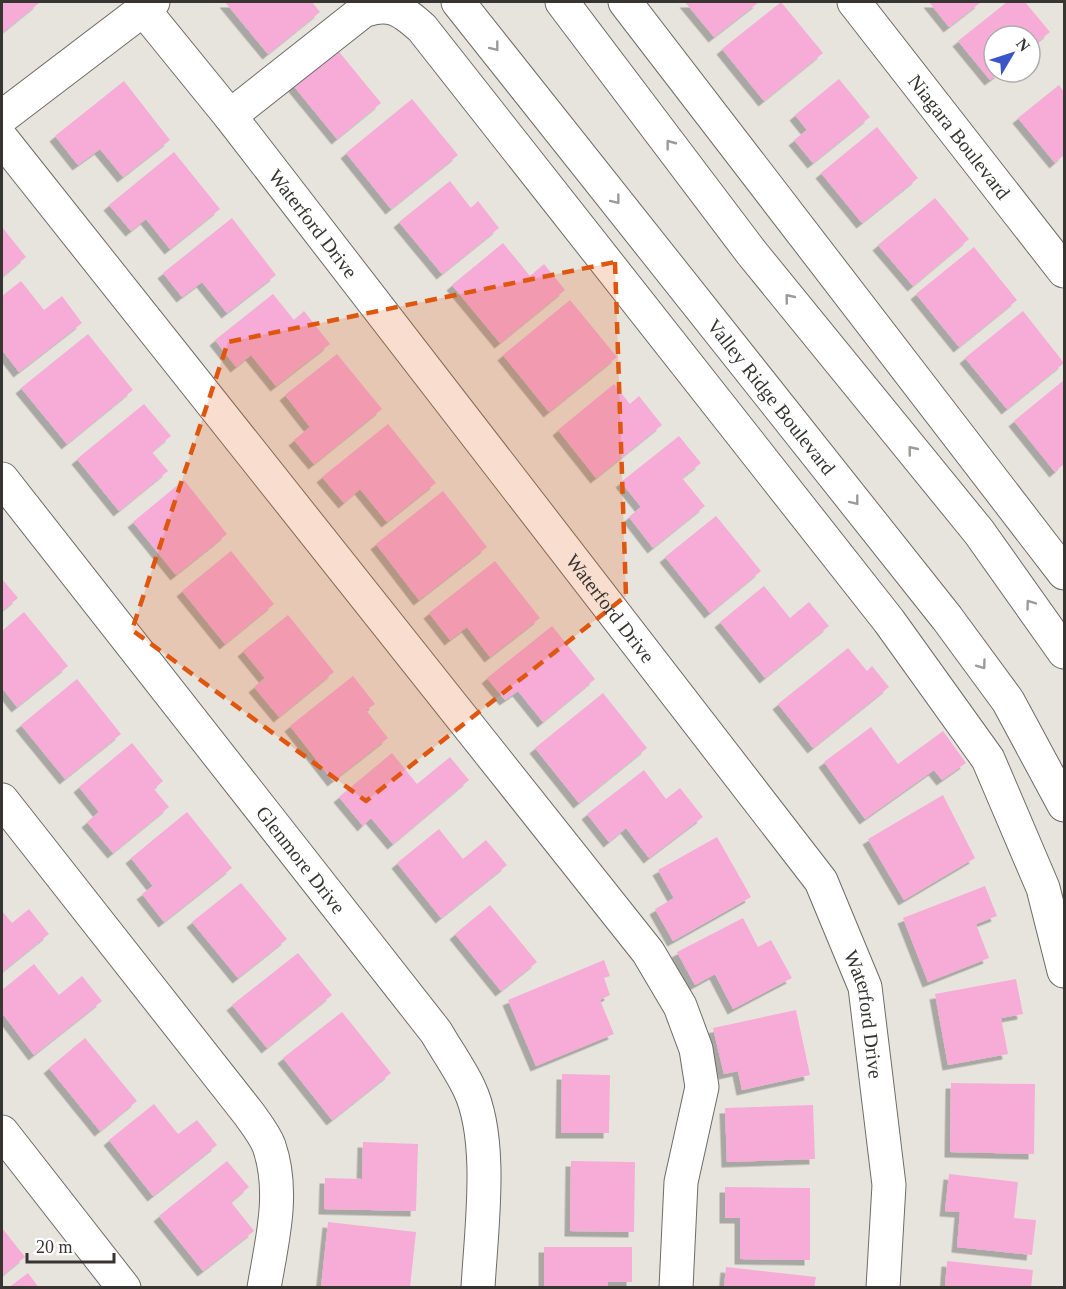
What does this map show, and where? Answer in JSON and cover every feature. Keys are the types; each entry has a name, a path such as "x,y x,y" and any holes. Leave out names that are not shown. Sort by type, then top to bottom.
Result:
{"street":[{"name":"Valley Ridge Boulevard","path":"458,2 947,618 1008,700 1065,805"},
{"path":"562,2 751,252 979,532 1065,652"},
{"path":"625,2 1065,573"},
{"name":"Niagara Boulevard","path":"854,2 1065,270"},
{"path":"2,117 148,5"},
{"name":"Waterford Drive","path":"148,5 230,116 821,881 865,987 889,1185 883,1287"},
{"path":"230,116 363,11 377,5 392,7 422,28 889,621 987,759 1043,888 1065,971"},
{"path":"2,139 648,951 680,1006 696,1049 702,1087 681,1182 676,1287"},
{"name":"Glenmore Drive","path":"2,479 436,1032 469,1089 477,1113 484,1175 478,1287"},
{"path":"2,800 249,1114 268,1144 277,1178 276,1213 264,1287"},
{"path":"2,1132 124,1287"}],"highlighted area":[{"path":"615,262 626,596 366,801 132,630 228,342"}],"building":[{"path":"2,2 38,2 39,3 2,33"},
{"path":"225,2 312,2 320,12 268,54"},
{"path":"685,2 759,2 714,37"},
{"path":"781,2 823,53 764,101 722,49"},
{"path":"929,2 981,2 949,27"},
{"path":"1007,2 1025,2 1050,32 1042,38 1042,24 982,24 982,70 958,41"},
{"path":"336,48 381,103 337,139 292,84"},
{"path":"839,79 870,117 813,163 794,140 807,130 795,115"},
{"path":"124,81 170,140 123,177 100,149 78,165 55,136"},
{"path":"1059,85 1064,92 1064,155 1055,163 1018,118"},
{"path":"412,99 458,155 391,209 346,153"},
{"path":"877,127 918,178 862,223 821,173"},
{"path":"174,152 220,209 170,249 146,219 131,231 109,205"},
{"path":"450,181 471,208 478,201 499,228 442,274 399,222"},
{"path":"935,198 969,239 913,286 878,245"},
{"path":"232,218 276,275 227,313 202,282 182,297 163,273"},
{"path":"2,227 26,257 2,277"},
{"path":"503,243 530,276 544,264 565,290 500,343 452,285"},
{"path":"974,247 1017,300 959,347 916,294"},
{"path":"21,281 44,310 62,296 82,323 19,372 2,350 2,296"},
{"path":"273,294 294,320 304,311 330,344 276,386 251,355 236,367 215,340"},
{"path":"570,300 617,357 549,412 503,355"},
{"path":"1023,311 1064,363 1007,409 965,358"},
{"path":"88,334 133,390 67,444 21,388"},
{"path":"337,354 382,409 314,464 294,440 310,427 285,395"},
{"path":"1064,380 1064,464 1055,472 1014,421"},
{"path":"614,384 630,404 639,396 662,425 596,478 558,430"},
{"path":"144,404 171,436 152,452 168,471 119,511 77,459"},
{"path":"388,424 436,483 387,522 360,489 344,503 322,477"},
{"path":"679,436 701,463 682,478 705,506 653,548 629,517 641,507 621,482"},
{"path":"184,480 227,534 176,575 133,522"},
{"path":"443,491 487,547 419,600 376,544"},
{"path":"716,516 761,571 710,613 665,557"},
{"path":"231,551 274,604 225,644 182,591"},
{"path":"495,561 540,618 490,657 467,627 450,640 429,613"},
{"path":"2,579 18,598 2,611"},
{"path":"764,586 790,618 809,602 829,626 765,678 720,622"},
{"path":"24,612 68,666 17,707 2,688 2,631"},
{"path":"288,615 334,672 279,717 254,687 265,678 243,651"},
{"path":"552,626 595,679 543,722 518,691 505,700 487,678"},
{"path":"848,648 867,671 872,666 889,687 813,748 778,704"},
{"path":"353,676 375,704 366,710 388,738 333,781 290,726"},
{"path":"77,679 121,734 65,779 21,725"},
{"path":"603,693 647,748 579,803 535,748"},
{"path":"871,727 898,764 943,731 966,763 942,780 934,770 865,819 824,762"},
{"path":"132,743 163,781 154,789 169,807 113,853 87,822 99,812 79,787"},
{"path":"392,753 417,784 450,757 469,780 393,844 371,818 363,826 339,797"},
{"path":"644,770 666,799 680,788 703,817 649,858 626,828 609,842 587,814"},
{"path":"943,795 975,858 904,900 868,839"},
{"path":"187,812 232,868 164,922 142,894 153,886 131,858"},
{"path":"439,829 463,859 486,840 507,865 441,918 397,863"},
{"path":"717,837 751,897 673,941 655,909 674,898 658,870"},
{"path":"241,883 287,939 238,978 192,922"},
{"path":"985,886 997,916 976,924 989,958 928,982 903,918"},
{"path":"490,905 537,962 501,991 455,934"},
{"path":"29,909 49,934 2,972 2,911 12,923"},
{"path":"743,918 758,947 771,940 792,978 733,1009 715,974 695,985 677,952"},
{"path":"298,953 332,995 267,1048 232,1005"},
{"path":"604,960 610,976 604,978 610,995 600,1000 614,1034 536,1066 508,1000"},
{"path":"34,964 59,995 82,976 102,1001 34,1055 2,1013 2,990"},
{"path":"1016,979 1023,1014 1001,1018 1008,1054 948,1065 935,994"},
{"path":"796,1010 810,1075 742,1090 738,1071 724,1074 713,1028"},
{"path":"342,1012 391,1073 332,1120 283,1058"},
{"path":"85,1038 137,1101 100,1131 49,1068"},
{"path":"562,1074 610,1075 609,1133 561,1133"},
{"path":"951,1083 1035,1084 1034,1154 950,1152"},
{"path":"154,1104 178,1134 197,1120 217,1145 153,1196 109,1140"},
{"path":"813,1105 815,1159 727,1162 725,1108"},
{"path":"363,1142 418,1144 416,1211 324,1209 325,1178 362,1179"},
{"path":"227,1161 249,1187 231,1202 254,1231 203,1271 159,1216"},
{"path":"571,1161 635,1162 634,1232 570,1231"},
{"path":"949,1174 1018,1182 1014,1218 1036,1220 1032,1255 957,1247 960,1212 945,1211"},
{"path":"725,1187 810,1188 810,1260 740,1259 740,1218 725,1218"},
{"path":"328,1222 416,1232 410,1288 321,1288"},
{"path":"2,1228 25,1257 2,1276"},
{"path":"544,1247 632,1247 632,1282 608,1282 608,1288 544,1288"},
{"path":"947,1261 1033,1270 1031,1288 945,1288"},
{"path":"726,1267 816,1277 814,1288 724,1288"},
{"path":"28,1273 39,1288 8,1288"}]}
